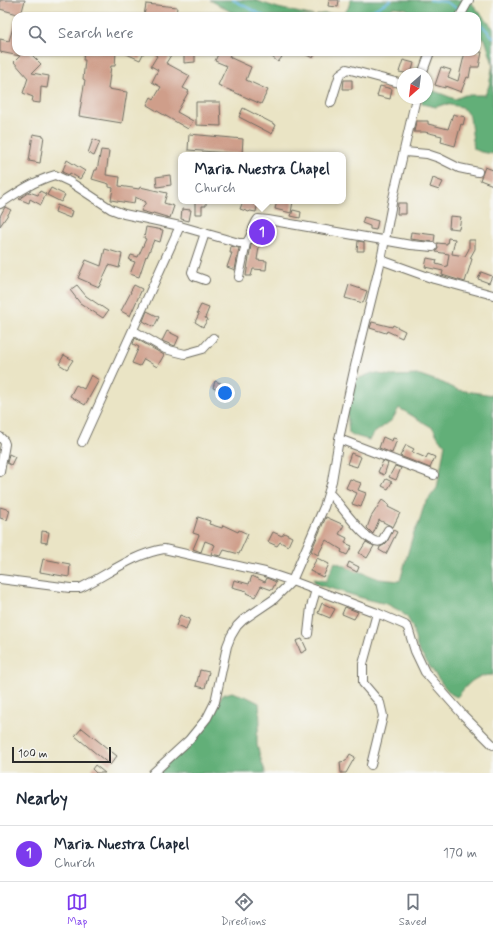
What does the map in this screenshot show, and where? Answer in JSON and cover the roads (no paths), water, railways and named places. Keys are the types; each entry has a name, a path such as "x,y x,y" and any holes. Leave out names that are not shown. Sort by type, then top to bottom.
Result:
{"street":[{"path":"424,68 429,56"},
{"path":"331,103 340,74 347,68 397,82"},
{"path":"153,773 189,740 207,718 215,702 227,646 237,626 243,620 274,599 292,581 315,531 332,481 339,438 381,260 384,240 415,104"},
{"path":"405,152 427,154 459,168 478,172"},
{"path":"0,204 26,186 43,178 55,175 77,186 111,209 124,214 180,226 239,243 246,243"},
{"path":"239,277 246,243 249,240 258,219 411,245 433,247"},
{"path":"82,442 180,226"},
{"path":"205,233 192,272 194,276 205,280"},
{"path":"381,260 434,279 493,295"},
{"path":"134,330 166,349 185,354 203,349 213,338"},
{"path":"0,437 5,444 0,472"},
{"path":"339,438 434,475"},
{"path":"328,493 336,499 363,533 375,541 382,541 388,530"},
{"path":"0,579 80,588 134,559 156,550 164,549 265,572 292,581 405,625 408,628 415,651 425,672 463,715 493,745"},
{"path":"308,634 311,607 316,590"},
{"path":"371,765 382,716 380,703 363,682 363,664 377,613"}],"waterway":[{"path":"233,0 256,12"},
{"path":"369,12 391,0"},
{"path":"430,0 446,2 460,10"},
{"path":"481,24 493,37"}],"place":[{"name":"Maria Nuestra Chapel","path":"262,232"}]}
